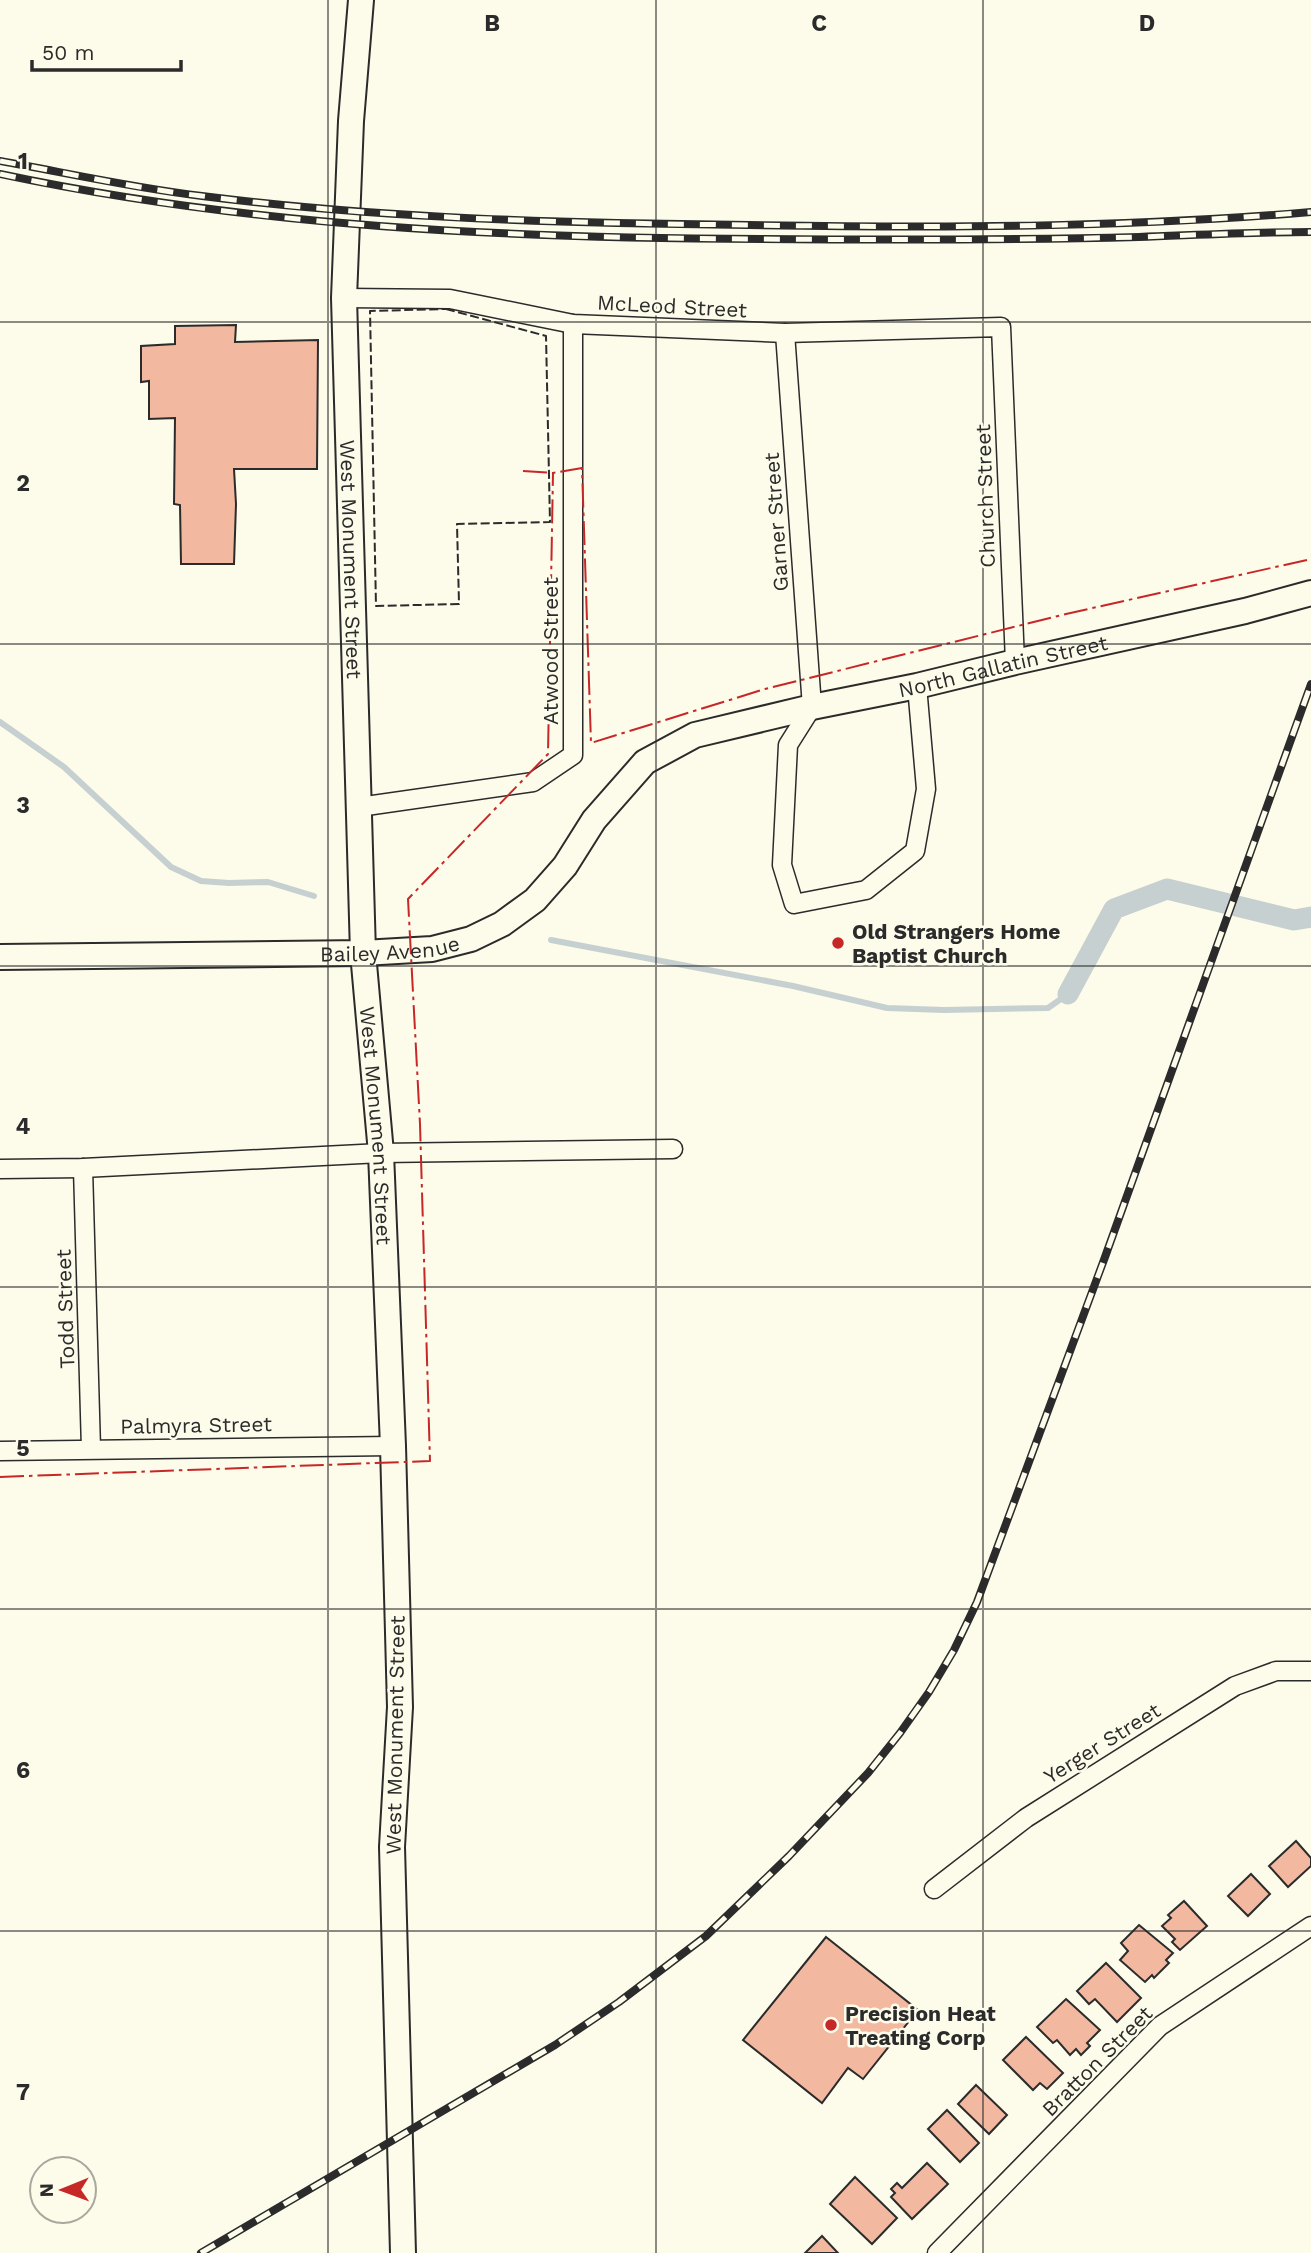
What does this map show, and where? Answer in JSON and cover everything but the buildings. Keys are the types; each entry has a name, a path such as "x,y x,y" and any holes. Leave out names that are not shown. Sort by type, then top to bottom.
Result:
{"street":[{"name":"West Monument Street","path":"361,0 351,121 344,298 363,953 381,1153 393,1446 400,1707 392,1847 403,2253"},
{"name":"McLeod Street","path":"344,298 450,299 573,324 785,333 1001,327"},
{"name":"Atwood Street","path":"359,807 533,782 573,755 573,324"},
{"name":"Church Street","path":"1001,327 1015,662"},
{"name":"Garner Street","path":"785,333 812,707"},
{"name":"North Gallatin Street","path":"695,735 812,707 917,687 1015,662 1245,611 1311,593"},
{"path":"812,707 788,745 782,865 794,904 866,890 915,851 926,789 917,687"},
{"name":"Bailey Avenue","path":"0,957 363,953 432,949 471,939 502,924 535,900 565,866 593,820 645,762 695,735"},
{"path":"0,1169 83,1168 381,1153 673,1149"},
{"name":"Todd Street","path":"83,1168 91,1449"},
{"name":"Palmyra Street","path":"0,1451 393,1446"},
{"name":"Yerger Street","path":"934,1889 1026,1818 1235,1686 1276,1671 1311,1671"},
{"name":"Bratton Street","path":"937,2253 1160,2026 1311,1926"}],"waterway":[{"path":"0,722 64,767 171,867 201,881 268,882 314,896"},
{"path":"1068,994 1114,909 1167,889 1294,920 1311,917"},
{"path":"551,940 793,986 887,1008 1048,1008 1068,994"}],"railway":[{"path":"0,161 126,185 270,204 407,215 543,221 960,226 1101,224 1311,212"},
{"path":"0,174 94,192 284,218 475,232 666,238 904,240 1311,232"},
{"path":"201,2253 555,2045 619,2002 706,1936 789,1856 868,1773 900,1733 954,1650 977,1602 1105,1257 1311,684"}],"fence":[{"path":"446,309 546,336 550,522 457,524 459,604 376,606 370,311 446,309"}],"power":[{"path":"523,471 553,473 582,468 591,743 765,689 1066,614 1311,559"},
{"path":"0,1477 430,1461 420,1124 408,899 548,754 553,473"}],"place":[{"name":"Old Strangers Home Baptist Church","path":"838,943"},
{"name":"Precision Heat Treating Corp","path":"831,2025"}]}
